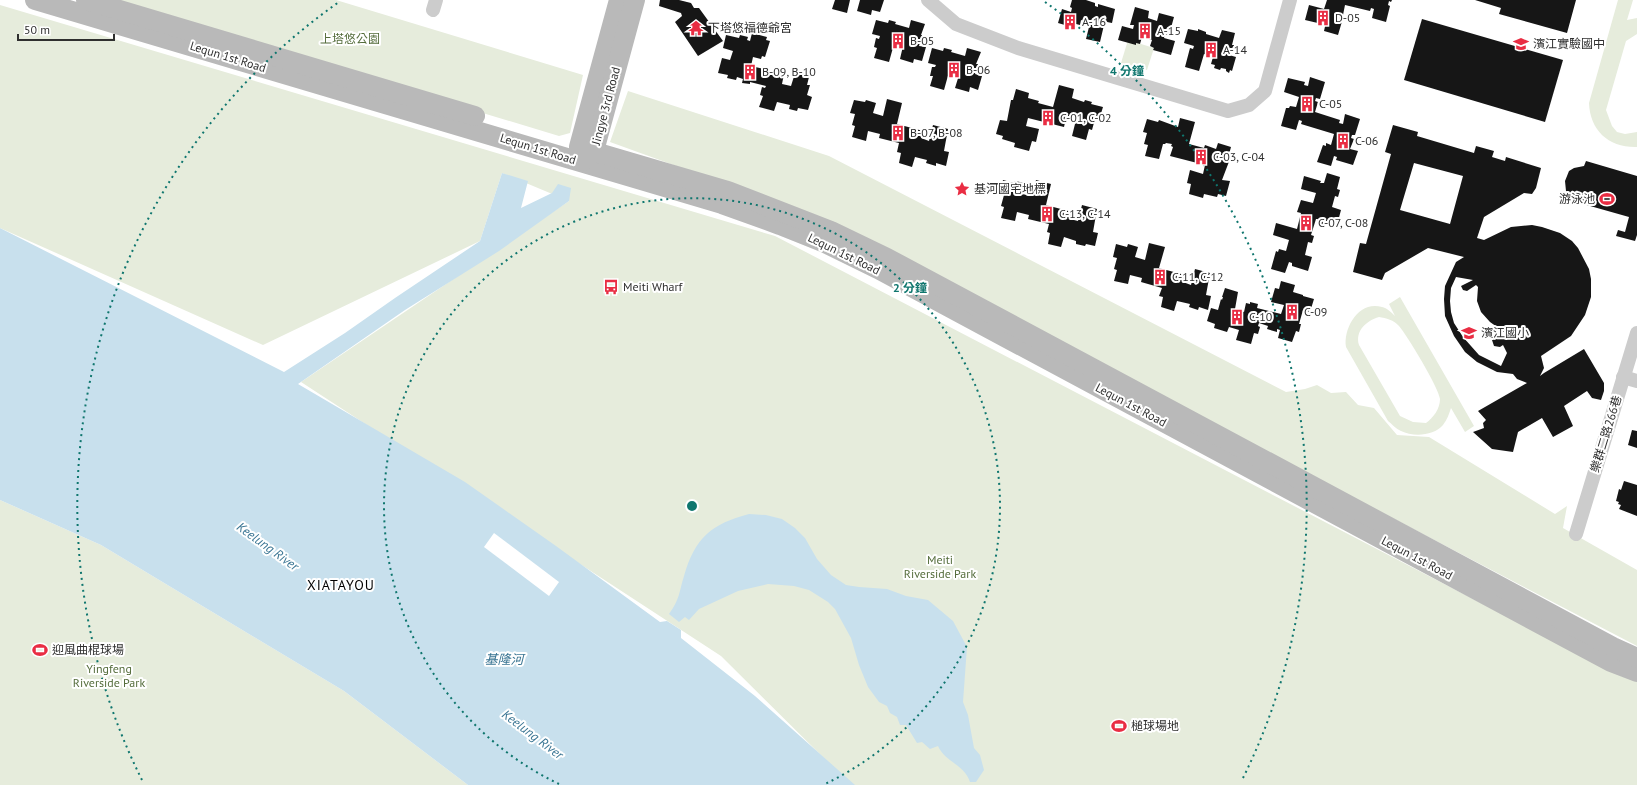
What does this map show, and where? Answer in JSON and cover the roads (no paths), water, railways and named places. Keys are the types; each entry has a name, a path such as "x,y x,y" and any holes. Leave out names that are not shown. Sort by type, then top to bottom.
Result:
{"main road":[{"name":"Lequn 1st Road","path":"35,0 585,154 728,191 831,231 887,258 1637,658"},
{"name":"Lequn 1st Road","path":"86,0 585,154 780,225 825,243 885,273 1611,662 1637,672"},
{"name":"Jingye 3rd Road","path":"585,154 619,0"},
{"name":"Jingye 3rd Road","path":"585,154 635,0"}],"street":[{"path":"928,0 956,24 1018,48 1228,111 1249,105 1265,91 1290,0"},
{"name":"樂群二路266巷","path":"1576,534 1630,379 1637,333"}],"water":[{"name":"基隆河","path":"502,173 528,181 521,208 552,193 558,184 571,188 569,201 499,251 405,310 298,384 465,482 660,622 667,621 681,630 681,638 755,696 855,785 468,785 344,691 101,545 0,500 0,228 284,372 345,333 480,241"},
{"path":"749,514 766,515 782,519 795,528 805,538 817,559 831,575 846,585 887,589 906,596 928,600 953,621 967,647 963,702 968,715 974,748 980,755 984,770 976,782 970,782 964,771 945,756 938,746 930,749 922,742 917,743 906,725 900,725 897,717 890,713 887,706 879,702 868,687 859,665 851,638 835,609 828,602 809,590 794,586 768,584 738,591 699,609 689,620 685,617 679,622 669,614 677,600 688,563 699,542 706,534 715,528 736,518"}],"place":[{"name":"D-05","path":"1323,18"},
{"name":"A-16","path":"1070,22"},
{"name":"下塔悠福德爺宮","path":"696,28"},
{"name":"A-15","path":"1145,31"},
{"name":"B-05","path":"898,41"},
{"name":"濱江實驗國中","path":"1521,44"},
{"name":"A-14","path":"1211,50"},
{"name":"B-06","path":"954,70"},
{"name":"B-09, B-10","path":"750,72"},
{"name":"C-05","path":"1307,104"},
{"name":"C-01, C-02","path":"1048,118"},
{"name":"B-07, B-08","path":"898,133"},
{"name":"C-06","path":"1343,141"},
{"name":"C-03, C-04","path":"1201,157"},
{"name":"基河國宅地標","path":"962,189"},
{"name":"游泳池","path":"1607,199"},
{"name":"C-13, C-14","path":"1047,214"},
{"name":"C-07, C-08","path":"1306,223"},
{"name":"C-11, C-12","path":"1160,277"},
{"name":"Meiti Wharf","path":"611,287"},
{"name":"C-09","path":"1292,312"},
{"name":"C-10","path":"1237,317"},
{"name":"濱江國小","path":"1469,333"},
{"name":"迎風曲棍球場","path":"40,650"},
{"name":"槌球場地","path":"1119,726"}],"district":[{"name":"XIATAYOU","path":"341,585"}],"park label":[{"name":"上塔悠公園","path":"350,39"},
{"name":"Meiti Riverside Park","path":"940,567"},
{"name":"Yingfeng Riverside Park","path":"109,676"}],"water label":[{"name":"Keelung River","path":"268,546"},
{"name":"Keelung River","path":"533,734"}]}
